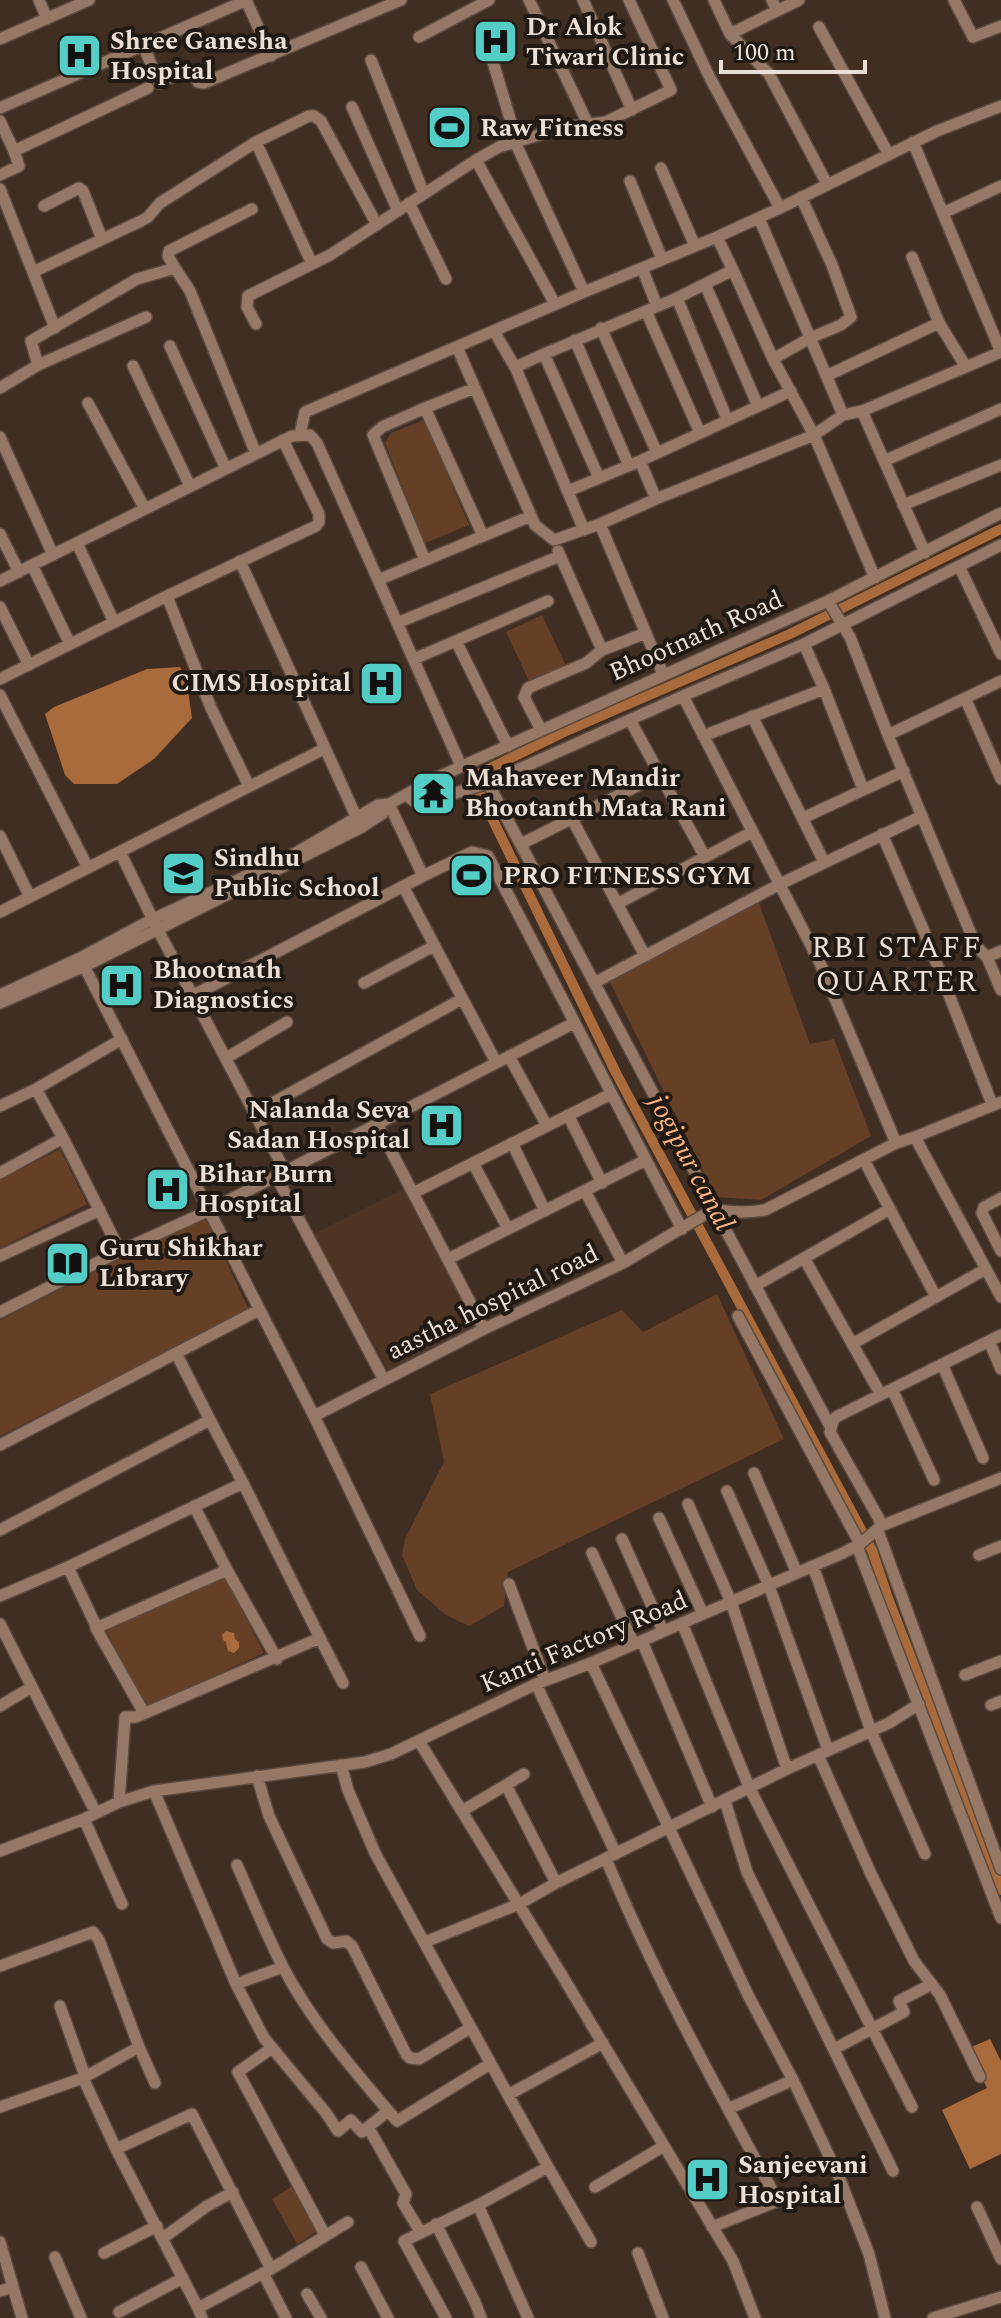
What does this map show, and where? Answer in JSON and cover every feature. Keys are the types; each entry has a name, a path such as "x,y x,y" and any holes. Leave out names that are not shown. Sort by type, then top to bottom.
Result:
{"street":[{"path":"39,0 47,19"},
{"path":"0,39 89,0"},
{"path":"0,108 246,0 271,56"},
{"path":"14,151 186,71 194,74 198,82 204,83 401,0"},
{"path":"419,37 489,0"},
{"path":"529,0 588,124"},
{"path":"583,0 632,110"},
{"path":"256,324 247,307 248,296 312,264 499,147 565,127 606,122 671,90 629,0"},
{"path":"673,0 709,76 780,208"},
{"path":"714,0 730,34 769,74 827,184"},
{"path":"730,34 774,6 799,0"},
{"path":"954,0 973,37 1001,26"},
{"path":"819,27 889,155"},
{"path":"143,45 159,83"},
{"path":"371,60 424,194"},
{"path":"493,62 516,142 584,292"},
{"path":"300,434 305,412 717,237 913,142 1001,106"},
{"path":"352,107 398,211"},
{"path":"33,272 148,217 160,203 256,142 309,116 318,118 377,225"},
{"path":"0,121 19,166 0,175"},
{"path":"256,142 312,264"},
{"path":"554,540 814,435 843,415 862,411 1001,352 913,142"},
{"path":"476,160 555,304"},
{"path":"661,168 695,246"},
{"path":"630,181 662,259"},
{"path":"943,213 1001,186"},
{"path":"44,206 79,188 83,191 102,239"},
{"path":"0,189 55,328"},
{"path":"773,359 851,317 832,265 801,197"},
{"path":"409,203 446,279"},
{"path":"252,209 169,251 168,256 190,291 256,454"},
{"path":"759,218 843,415"},
{"path":"0,226 13,221"},
{"path":"717,237 773,359 814,435 875,578"},
{"path":"912,257 939,323 966,367"},
{"path":"38,365 31,341 137,279 175,268"},
{"path":"642,268 652,309 700,433"},
{"path":"516,369 733,270"},
{"path":"705,284 758,406"},
{"path":"677,298 727,419"},
{"path":"0,388 38,365 146,317"},
{"path":"826,376 939,323"},
{"path":"601,328 657,453"},
{"path":"494,331 516,369 584,530"},
{"path":"575,340 656,499"},
{"path":"170,346 226,469"},
{"path":"457,347 535,525 554,540 602,650"},
{"path":"544,354 599,478"},
{"path":"133,366 190,486"},
{"path":"425,560 373,435 382,427 475,388"},
{"path":"568,491 791,391"},
{"path":"88,403 145,509"},
{"path":"425,408 483,536"},
{"path":"884,461 1001,409"},
{"path":"862,411 925,553"},
{"path":"1,578 19,572 283,440 300,434 310,435 317,443 461,766"},
{"path":"0,437 53,555"},
{"path":"0,679 316,526 319,514 283,440"},
{"path":"903,505 1001,465"},
{"name":"Bhootnath Road","path":"1,997 82,962 294,854 382,814 389,804 461,766 663,674 830,605 875,578 1001,513"},
{"path":"378,580 531,516"},
{"path":"600,524 663,674"},
{"path":"0,534 19,572"},
{"path":"77,543 114,622"},
{"name":"Bhootnath Road","path":"406,795 420,804 485,784 804,644 1001,545"},
{"path":"397,623 560,556"},
{"path":"240,561 359,822"},
{"path":"32,565 70,644"},
{"path":"959,566 1001,654"},
{"path":"167,596 211,708 249,786"},
{"path":"414,659 548,601"},
{"path":"830,605 850,637 976,946 987,957 1001,990"},
{"path":"0,607 29,665"},
{"path":"541,730 524,697 528,688 586,663 602,650 646,633"},
{"path":"456,641 508,746"},
{"path":"804,644 863,789"},
{"path":"888,735 1001,681"},
{"path":"703,736 824,689"},
{"path":"0,695 88,868"},
{"path":"683,696 820,963 896,1143"},
{"path":"965,698 1001,779"},
{"path":"752,716 824,862"},
{"path":"630,720 705,857"},
{"path":"0,912 324,749"},
{"path":"803,818 904,771"},
{"path":"521,844 659,775"},
{"path":"485,784 521,844 710,1211 755,1286 831,1428 833,1438 879,1519 878,1530 1001,1869"},
{"path":"389,804 423,876"},
{"path":"594,983 780,884 922,816"},
{"path":"572,819 644,954"},
{"path":"617,904 752,832"},
{"path":"710,1211 739,1213 765,1210 896,1143 996,1103 882,834"},
{"path":"0,836 30,897"},
{"path":"120,852 254,1113 281,1174 384,1380"},
{"path":"192,996 472,852 488,856 646,1160 686,1227"},
{"path":"403,886 496,1062"},
{"path":"364,983 434,946"},
{"path":"987,957 1001,951"},
{"path":"82,962 314,1416 420,1636"},
{"path":"254,1113 462,999"},
{"path":"226,1058 287,1022"},
{"path":"0,1312 120,1251 210,1210 574,1023"},
{"path":"0,1106 36,1089 122,1039"},
{"path":"509,1056 547,1126"},
{"path":"36,1089 120,1251"},
{"path":"413,1193 611,1094"},
{"path":"568,1115 602,1183"},
{"path":"377,1124 484,1329"},
{"path":"915,1137 1001,1297"},
{"path":"0,1173 63,1138"},
{"path":"512,1143 545,1211"},
{"path":"448,1259 646,1160"},
{"path":"864,1160 936,1297"},
{"path":"473,1163 508,1229"},
{"path":"585,1191 623,1263"},
{"path":"999,1243 983,1217 982,1209 1001,1198"},
{"path":"755,1286 890,1209"},
{"path":"0,1256 100,1210"},
{"name":"aastha hospital road","path":"314,1416 484,1329 623,1263 710,1211"},
{"path":"804,1258 852,1344 887,1392 934,1480"},
{"path":"852,1344 986,1269"},
{"path":"0,1445 259,1310"},
{"path":"738,1316 860,1544 1001,1918"},
{"path":"831,1428 836,1417 1001,1335"},
{"path":"989,1341 1001,1369"},
{"path":"176,1353 343,1683"},
{"path":"942,1364 983,1458"},
{"path":"0,1530 210,1420"},
{"path":"754,1473 797,1573"},
{"name":"Kanti Factory Road","path":"0,1851 119,1802 154,1791 365,1762 391,1754 541,1682 769,1586 860,1544 878,1530 1001,1478"},
{"path":"0,1596 243,1483"},
{"path":"727,1491 769,1586 823,1753 914,1961 940,1995 980,2077"},
{"path":"688,1504 731,1602 787,1769"},
{"path":"194,1506 277,1659"},
{"path":"659,1518 703,1614"},
{"path":"622,1539 663,1631"},
{"path":"979,1555 1001,1546"},
{"path":"592,1553 638,1642 712,1807"},
{"path":"813,1566 871,1731 925,1854"},
{"path":"68,1567 97,1628 144,1713"},
{"path":"97,1628 227,1570"},
{"path":"509,1584 541,1682 611,1857 635,1930 778,2201 712,2227"},
{"path":"682,1623 750,1789 912,2107"},
{"path":"0,1624 90,1816 122,1904"},
{"path":"119,1802 125,1717 136,1717 320,1638"},
{"path":"965,1675 1001,1661"},
{"path":"591,1663 749,1997 839,2177 869,2254 885,2318"},
{"path":"0,1706 32,1687"},
{"path":"425,1942 519,1904 787,1769 889,1723 919,1704"},
{"path":"419,1741 733,2261 755,2318"},
{"path":"341,1765 348,1790 375,1853 591,2242"},
{"path":"462,1811 524,1774"},
{"path":"257,1776 269,1816 327,1939 333,1943 346,1941 352,1946 406,2054 419,2059 470,2028"},
{"path":"506,1785 556,1883"},
{"path":"154,1791 236,1984 264,2038 338,2131 351,2120 362,2132 388,2111"},
{"path":"725,1801 747,1872 893,2171"},
{"path":"237,1865 283,1967 324,2031 397,2121 490,2064"},
{"path":"0,1966 93,1932 99,1940 155,2083"},
{"path":"236,1984 283,1967"},
{"path":"834,2049 904,2012 899,2001 932,1984"},
{"path":"60,2006 84,2077 116,2149 200,2313 348,2222"},
{"path":"508,2095 603,2043"},
{"path":"0,2107 84,2077 139,2047"},
{"path":"272,2048 238,2072 325,2235"},
{"path":"728,2109 793,2080"},
{"path":"116,2149 192,2114 233,2192 286,2318"},
{"path":"368,2127 406,2194 403,2203 421,2233"},
{"path":"595,2187 664,2146"},
{"path":"446,2318 404,2241 548,2167"},
{"path":"163,2238 207,2206 233,2192"},
{"path":"478,2205 528,2318"},
{"path":"977,2207 1001,2259"},
{"path":"436,2224 481,2318"},
{"path":"104,2253 157,2226"},
{"path":"0,2242 22,2318"},
{"path":"638,2253 663,2318"},
{"path":"55,2257 81,2318"},
{"path":"361,2267 388,2318"},
{"path":"119,2312 183,2278"},
{"path":"0,2291 13,2287"},
{"path":"307,2294 321,2318"},
{"path":"933,2318 1001,2297"}],"shaded area":[{"name":"Dr Alok Tiwari Clinic","path":"502,29 509,48 489,55 482,37"},
{"path":"424,420 469,525 425,543 385,443 391,433"},
{"path":"542,615 567,668 530,683 506,632"},
{"path":"180,667 186,677 192,718 154,759 117,784 74,784 65,775 45,714 54,707 147,669"},
{"path":"759,903 810,1044 834,1039 871,1136 761,1200 716,1197 609,980"},
{"path":"60,1149 87,1204 0,1248 0,1180"},
{"path":"403,1189 475,1326 389,1371 313,1234"},
{"path":"205,1216 249,1310 0,1436 0,1320"},
{"path":"717,1294 784,1439 508,1572 504,1606 469,1626 446,1615 417,1590 402,1555 405,1539 444,1462 430,1394 622,1310 643,1332"},
{"path":"223,1573 264,1653 145,1707 104,1626"},
{"path":"226,1631 234,1633 239,1642 239,1648 234,1653 228,1651 223,1640 222,1635"},
{"path":"990,2039 1001,2061 1001,2154 970,2169 942,2110 987,2088 967,2049"},
{"path":"294,2185 319,2230 297,2244 272,2199"}],"waterway":[{"name":"jogipur canal","path":"1001,529 790,634 564,732 472,777 616,1073 872,1550 1001,1890"}],"place":[{"name":"Dr Alok Tiwari Clinic","path":"495,42"},
{"name":"Shree Ganesha Hospital","path":"79,56"},
{"name":"Raw Fitness","path":"449,128"},
{"name":"CIMS Hospital","path":"382,683"},
{"name":"Mahaveer Mandir Bhootanth Mata Rani","path":"434,793"},
{"name":"Sindhu Public School","path":"183,873"},
{"name":"PRO FITNESS GYM","path":"472,876"},
{"name":"Bhootnath Diagnostics","path":"122,985"},
{"name":"Nalanda Seva Sadan Hospital","path":"441,1125"},
{"name":"Bihar Burn Hospital","path":"167,1189"},
{"name":"Guru Shikhar Library","path":"68,1263"},
{"name":"Sanjeevani Hospital","path":"707,2180"}],"district":[{"name":"RBI STAFF QUARTER","path":"897,965"}]}
